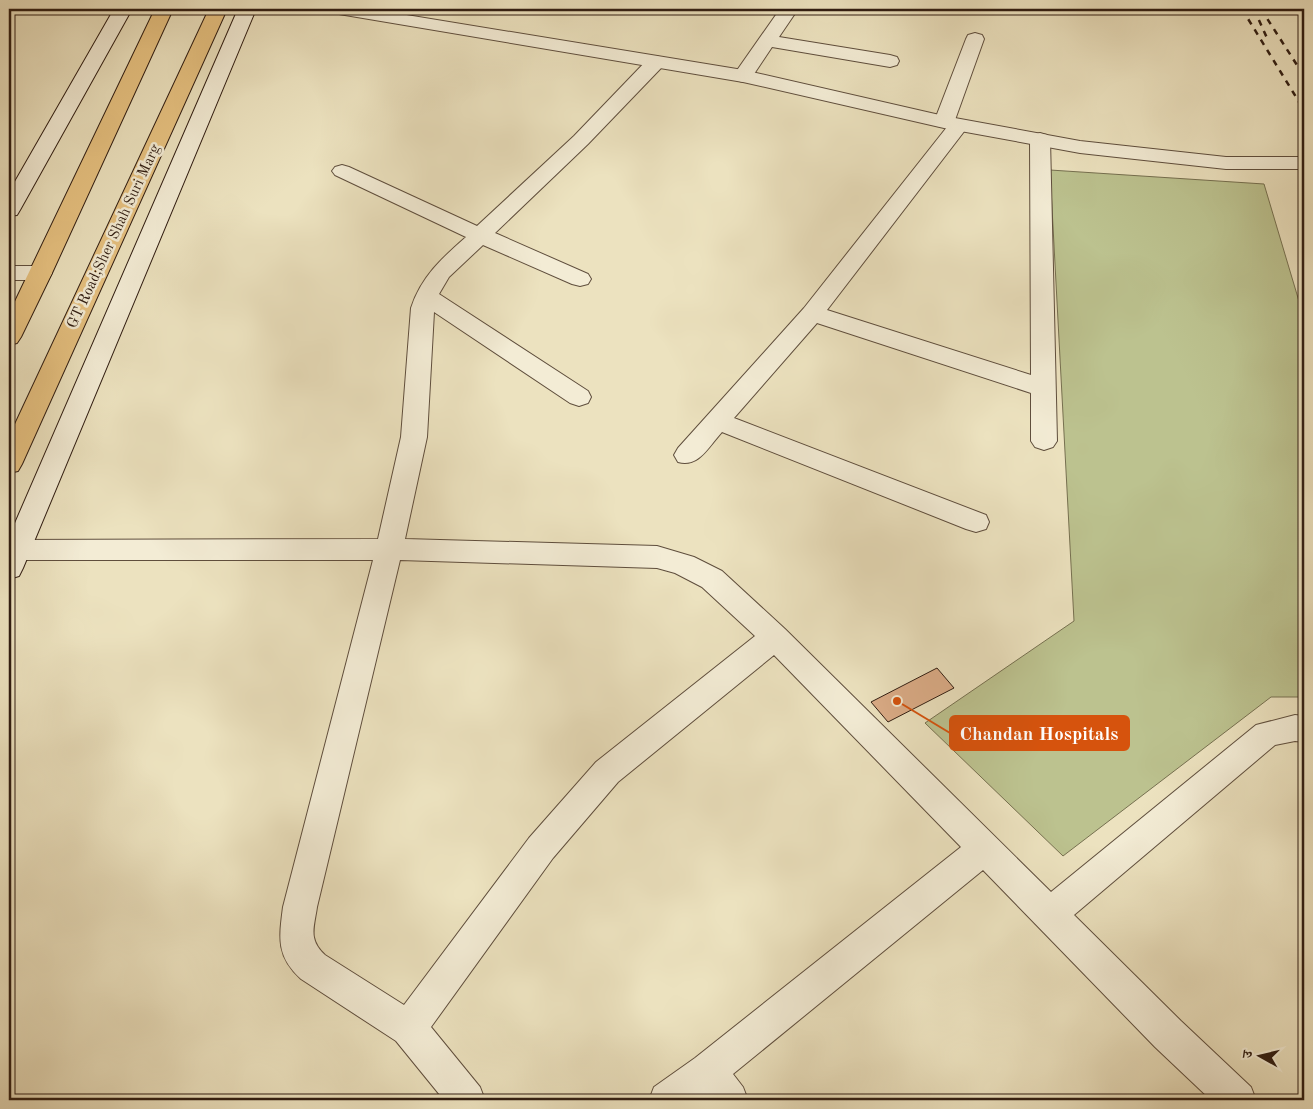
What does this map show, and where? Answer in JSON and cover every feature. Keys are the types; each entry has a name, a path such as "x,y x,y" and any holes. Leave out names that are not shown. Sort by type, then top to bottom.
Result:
{"main road":[{"path":"9,337 41,273 164,9"},
{"name":"GT Road;Sher Shah Suri Marg","path":"9,464 218,9"}],"street":[{"path":"9,210 123,9"},
{"path":"247,9 11,556 389,549 658,557 684,565 712,579 775,637 1168,1034 1238,1100"},
{"path":"339,9 743,76 951,123 1080,147 1226,163 1304,163"},
{"path":"743,76 789,9"},
{"path":"687,455 812,313 951,123 975,39"},
{"path":"767,41 890,61"},
{"path":"467,1100 409,1028 313,967 301,956 296,935 300,907 389,549 414,437 423,308 426,296 441,272 581,140 656,62"},
{"path":"1040,139 1044,441"},
{"path":"342,171 580,279"},
{"path":"9,273 41,273"},
{"path":"426,296 579,397"},
{"path":"812,313 1043,388"},
{"path":"718,422 976,522"},
{"path":"409,1028 541,848 607,772 775,637"},
{"path":"1050,914 1267,734 1295,728 1304,729"},
{"path":"667,1100 708,1071 985,848"},
{"path":"708,1071 730,1100"}],"green space":[{"path":"1050,170 1264,184 1304,318 1304,697 1271,697 1063,856 925,723 1074,621"}],"building":[{"path":"937,668 954,688 888,722 871,702"}],"railway":[{"path":"1242,9 1304,110"},
{"path":"1254,9 1267,38"},
{"path":"1261,9 1304,76"}],"place":[{"name":"Chandan Hospitals","path":"897,701"}]}
